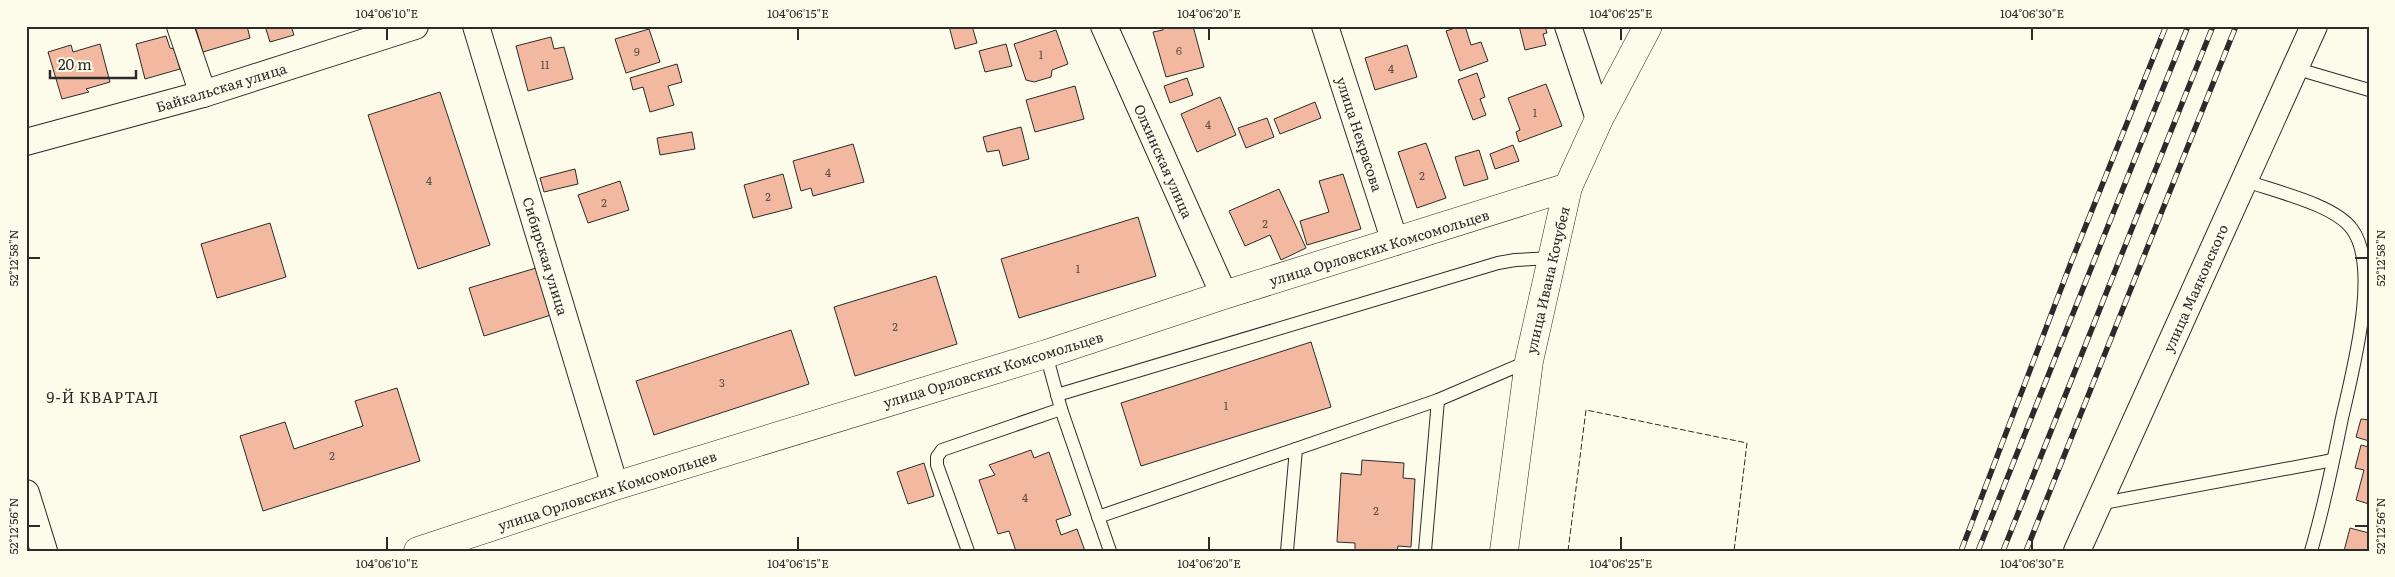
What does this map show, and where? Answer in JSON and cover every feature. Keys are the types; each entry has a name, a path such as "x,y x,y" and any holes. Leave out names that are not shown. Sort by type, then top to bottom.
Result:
{"street":[{"path":"180,26 204,94"},
{"name":"Байкальская улица","path":"26,142 204,94 415,26"},
{"name":"Сибирская улица","path":"476,26 615,486"},
{"name":"Олхинская улица","path":"1104,26 1224,295"},
{"name":"улица Некрасова","path":"1325,26 1395,242"},
{"path":"1568,26 1598,119"},
{"name":"улица Ивана Кочубея","path":"1504,551 1529,361 1568,187 1598,119 1648,26"},
{"name":"улица Маяковского","path":"2077,551 2314,26"},
{"name":"улица Орловских Комсомольцев","path":"418,551 615,486 1046,354 1224,295 1568,187"},
{"path":"26,493 44,551"}],"lane":[{"path":"2294,68 2369,90"},
{"path":"2243,180 2325,208 2341,217 2353,230 2359,242 2364,262 2361,336 2322,513 2311,551"},
{"path":"1057,395 1498,263 1552,258"},
{"path":"1046,354 1061,410 1110,551"},
{"path":"1098,518 1438,400 1529,361"},
{"path":"1425,551 1438,400"},
{"path":"968,551 937,465 937,457 942,450 1061,410"},
{"path":"1287,551 1296,448"},
{"path":"2098,504 2333,460"}],"building":[{"path":"195,26 247,26 250,38 203,52"},
{"path":"265,26 291,26 294,35 270,42"},
{"path":"949,26 972,26 977,43 955,49"},
{"path":"1163,26 1193,26 1204,67 1166,77 1153,32 1163,30"},
{"path":"1465,26 1471,45 1481,42 1488,61 1460,71 1446,31"},
{"path":"1519,26 1545,26 1547,33 1543,34 1546,45 1525,50"},
{"path":"649,29 660,62 626,73 615,39"},
{"path":"1056,30 1068,64 1052,70 1051,77 1034,82 1026,80 1014,44"},
{"path":"166,36 170,48 174,49 180,69 145,79 136,44"},
{"path":"551,37 554,49 564,47 573,79 528,91 516,46"},
{"path":"100,44 110,82 86,89 89,92 62,99 48,52 71,45 73,52"},
{"path":"1006,44 1012,66 985,72 979,51"},
{"path":"1407,45 1417,77 1375,90 1365,58"},
{"path":"677,64 682,82 668,86 674,105 650,112 643,87 633,90 630,78"},
{"path":"1477,73 1485,97 1480,99 1486,115 1473,120 1458,80"},
{"path":"1187,78 1193,95 1170,103 1164,86"},
{"path":"1546,84 1562,126 1519,142 1516,132 1520,130 1508,98"},
{"path":"1075,86 1084,119 1035,132 1026,100"},
{"path":"440,92 490,245 418,269 368,115"},
{"path":"1220,97 1236,135 1197,152 1181,114"},
{"path":"1315,102 1321,118 1280,134 1274,119"},
{"path":"1267,118 1274,137 1246,148 1238,128"},
{"path":"1021,127 1029,159 1003,166 999,150 987,152 983,137"},
{"path":"692,132 695,149 660,155 657,138"},
{"path":"1426,143 1446,198 1417,208 1398,152"},
{"path":"853,144 864,182 813,196 811,188 801,191 793,161"},
{"path":"1513,145 1519,161 1495,169 1490,154"},
{"path":"1479,150 1488,179 1464,186 1455,157"},
{"path":"575,169 578,184 544,192 540,178"},
{"path":"783,174 792,208 753,218 744,185"},
{"path":"1343,174 1361,229 1307,245 1300,221 1329,212 1319,181"},
{"path":"620,181 629,210 588,223 578,195"},
{"path":"1279,189 1306,248 1281,260 1270,235 1245,246 1229,211"},
{"path":"1138,217 1156,276 1019,318 1001,259"},
{"path":"270,223 286,277 217,298 201,244"},
{"path":"536,268 551,315 484,336 469,288"},
{"path":"936,276 957,344 855,376 834,307"},
{"path":"791,330 809,384 654,435 636,381"},
{"path":"1311,342 1331,407 1141,466 1121,403"},
{"path":"397,388 420,461 263,511 240,436 285,422 294,449 363,426 355,401"},
{"path":"2361,419 2369,420 2369,441 2356,437"},
{"path":"2361,445 2369,447 2369,504 2356,500 2364,470 2355,468"},
{"path":"1031,450 1034,458 1049,452 1071,515 1056,520 1061,535 1077,529 1085,551 1016,551 1009,531 998,534 979,480 995,475 989,465"},
{"path":"1362,460 1404,463 1403,478 1415,479 1411,547 1398,546 1397,551 1355,551 1355,543 1337,542 1341,473 1361,475"},
{"path":"924,463 934,496 908,504 897,472"},
{"path":"2350,528 2369,533 2369,551 2344,551"}],"railway":[{"path":"1961,551 2072,260 2166,26"},
{"path":"1978,551 2188,26"},
{"path":"2003,551 2213,26"},
{"path":"2026,551 2236,26"}],"fence":[{"path":"1568,551 1586,410 1747,443 1734,551"}],"district":[{"name":"9-Й КВАРТАЛ","path":"103,396"}]}
